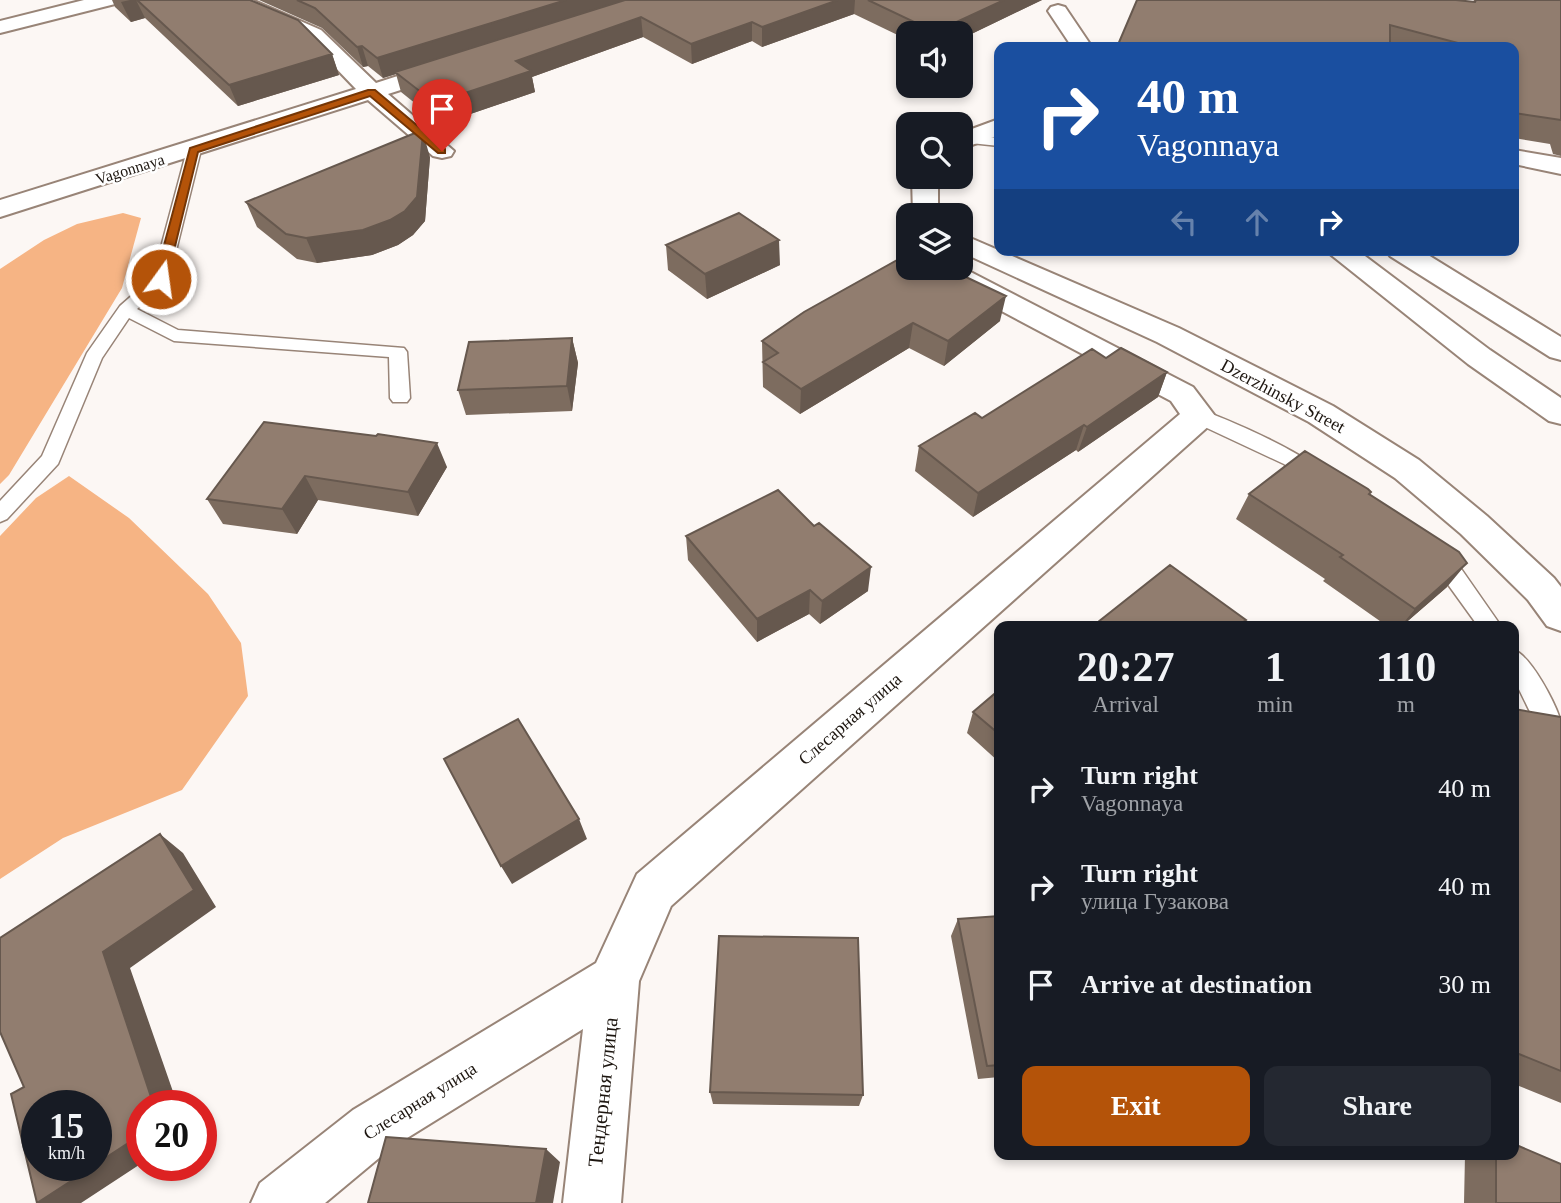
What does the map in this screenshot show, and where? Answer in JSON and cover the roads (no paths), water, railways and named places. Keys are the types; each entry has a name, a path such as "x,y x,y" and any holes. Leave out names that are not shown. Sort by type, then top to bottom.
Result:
{"street":[{"path":"0,27 108,0"},
{"path":"235,0 314,34 372,92 442,151"},
{"path":"1058,11 1079,42"},
{"name":"Vagonnaya","path":"0,209 463,63"},
{"path":"973,137 994,129"},
{"path":"1519,158 1561,166"},
{"name":"Dzerzhinsky Street","path":"973,247 1168,335 1321,414 1407,469 1474,525 1541,589 1561,615"},
{"path":"1347,256 1479,357 1561,413"},
{"path":"1410,256 1561,350"},
{"path":"965,280 1182,394 1199,416"},
{"name":"Слесарная улица","path":"280,1203 372,1129 614,981 654,890 1199,416"},
{"name":"Тендерная улица","path":"592,1203 614,981"}],"lane":[{"path":"973,141 994,142"},
{"path":"0,514 51,459 93,357 126,310 161,279 194,150"},
{"path":"126,310 174,335 398,352 400,398"},
{"path":"1199,416 1291,459 1335,489"},
{"path":"1413,543 1447,566 1486,621"},
{"path":"1519,667 1561,748"}]}
